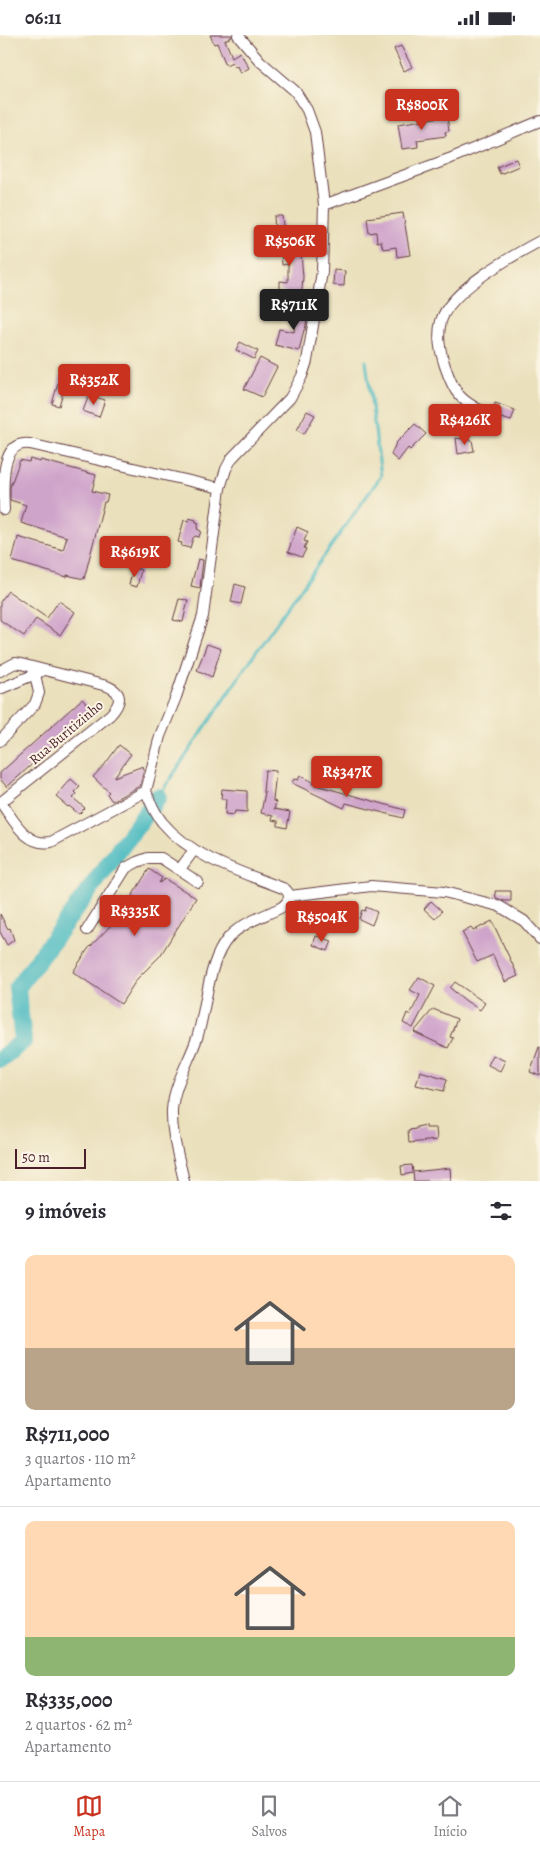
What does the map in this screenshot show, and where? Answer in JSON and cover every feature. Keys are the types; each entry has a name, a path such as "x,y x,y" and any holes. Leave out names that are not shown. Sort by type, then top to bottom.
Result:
{"street":[{"path":"184,1181 172,1130 172,1107 182,1073 198,1035 214,965 220,950 230,937 245,925 282,907 287,903 290,896 289,892 285,889 223,865 194,850 162,822 146,791 160,736 179,689 204,616 220,488 226,469 232,458 290,398 302,376 307,361 322,272 324,205 315,132 307,110 294,91 260,61 238,35"},
{"path":"324,205 449,159 540,121"},
{"path":"486,413 463,400 455,389 446,369 440,347 441,321 451,304 472,284 540,241"},
{"path":"4,510 2,461 7,449 17,443 30,444 220,488"},
{"path":"0,671 15,663 39,672"},
{"path":"0,689 39,672"},
{"path":"0,741 35,704 38,693 39,672"},
{"name":"Rua Buritizinho","path":"1,803 110,715 118,704 119,696 107,686 39,672"},
{"path":"1,803 27,837 38,843 44,843 50,842 146,791"},
{"path":"180,869 194,850"},
{"path":"87,930 126,868 148,859 161,858 198,882"},
{"path":"290,896 371,886 444,892 499,906 524,921 540,939"}],"building":[{"path":"210,35 231,35 232,37 225,40 232,57 240,52 249,68 240,73 237,66 235,67 232,62 226,65 217,43 214,44"},
{"path":"401,46 412,67 404,71 394,49"},
{"path":"447,116 449,131 445,132 446,136 417,140 418,147 402,149 398,124"},
{"path":"516,159 519,166 500,174 497,167"},
{"path":"403,213 410,255 397,257 396,247 383,249 381,241 377,242 376,232 369,233 367,218"},
{"path":"274,216 282,216 284,234 288,233 289,254 301,253 303,277 301,300 289,307 290,303 286,303 286,292 280,291 280,281 288,282 288,264 282,265 280,234 275,234"},
{"path":"256,231 264,231 264,252 256,252"},
{"path":"334,270 345,271 344,286 333,285"},
{"path":"298,305 309,308 299,351 275,345 279,329 294,332"},
{"path":"240,342 258,351 254,359 236,350"},
{"path":"260,358 277,367 262,397 244,389"},
{"path":"60,376 67,378 59,406 52,404"},
{"path":"89,395 105,400 99,417 83,411"},
{"path":"495,403 515,410 511,421 492,415"},
{"path":"307,411 315,415 304,434 297,430"},
{"path":"415,424 426,434 410,450 408,448 398,461 391,455 396,443"},
{"path":"456,438 472,440 474,451 458,454"},
{"path":"30,459 40,462 41,460 96,475 92,491 108,495 106,502 104,502 84,579 67,575 67,577 12,561 18,537 63,550 67,537 21,523 26,505 10,500 10,487 20,460 29,462"},
{"path":"189,518 199,523 197,529 201,531 199,537 195,536 193,538 190,548 181,546 182,543 178,542 184,520 189,521"},
{"path":"297,527 308,532 304,541 307,542 304,548 306,549 302,557 288,552"},
{"path":"198,559 203,560 200,588 191,586"},
{"path":"133,568 141,570 137,587 129,585"},
{"path":"235,584 245,587 241,604 231,602"},
{"path":"8,591 47,618 59,601 75,612 60,635 36,619 24,636 0,620 0,602"},
{"path":"179,599 188,600 183,622 173,620"},
{"path":"207,644 221,649 212,677 197,670"},
{"path":"82,699 92,710 7,787 0,779 0,773"},
{"path":"119,745 131,754 114,777 143,766 144,770 140,786 112,801 107,794 109,792 93,777"},
{"path":"265,770 276,771 273,801 276,802 274,809 290,812 287,828 278,826 278,821 272,820 273,816 261,813 265,792 263,792"},
{"path":"300,776 313,782 312,784 405,810 403,818 346,803 344,808 292,783 294,779 298,780"},
{"path":"71,779 80,787 75,792 77,794 73,798 85,808 79,814 56,797"},
{"path":"222,789 247,791 247,812 235,811 234,815 225,814 226,799 221,799"},
{"path":"149,869 162,878 159,883 165,879 196,898 160,956 137,979 121,1004 73,972 88,949 117,919 111,916 120,899 127,904"},
{"path":"495,891 511,891 511,901 496,898"},
{"path":"431,901 442,911 435,919 424,909"},
{"path":"366,907 377,912 372,925 359,919 362,910 365,911"},
{"path":"311,910 336,916 338,910 355,916 351,929 325,920 324,922 309,919"},
{"path":"0,914 8,929 10,928 14,940 7,945 0,932"},
{"path":"492,921 518,976 505,982 493,955 477,962 462,932 471,927 473,931"},
{"path":"316,936 332,941 328,951 313,945"},
{"path":"419,977 435,986 413,1028 403,1023 407,1013 410,1015 420,995 410,990"},
{"path":"455,982 485,1003 480,1010 450,988"},
{"path":"433,1009 457,1019 450,1037 453,1038 448,1048 414,1032"},
{"path":"540,1047 540,1076 530,1072"},
{"path":"493,1055 505,1061 500,1071 488,1065"},
{"path":"420,1071 447,1079 444,1091 416,1085"},
{"path":"426,1125 426,1128 436,1128 437,1140 409,1143 408,1130"},
{"path":"412,1165 413,1172 450,1168 451,1181 414,1181 413,1173 402,1175 401,1166"}],"waterway":[{"path":"158,797 256,652 381,476 366,361"},
{"path":"0,1059 23,1041 17,988 158,797"}]}
